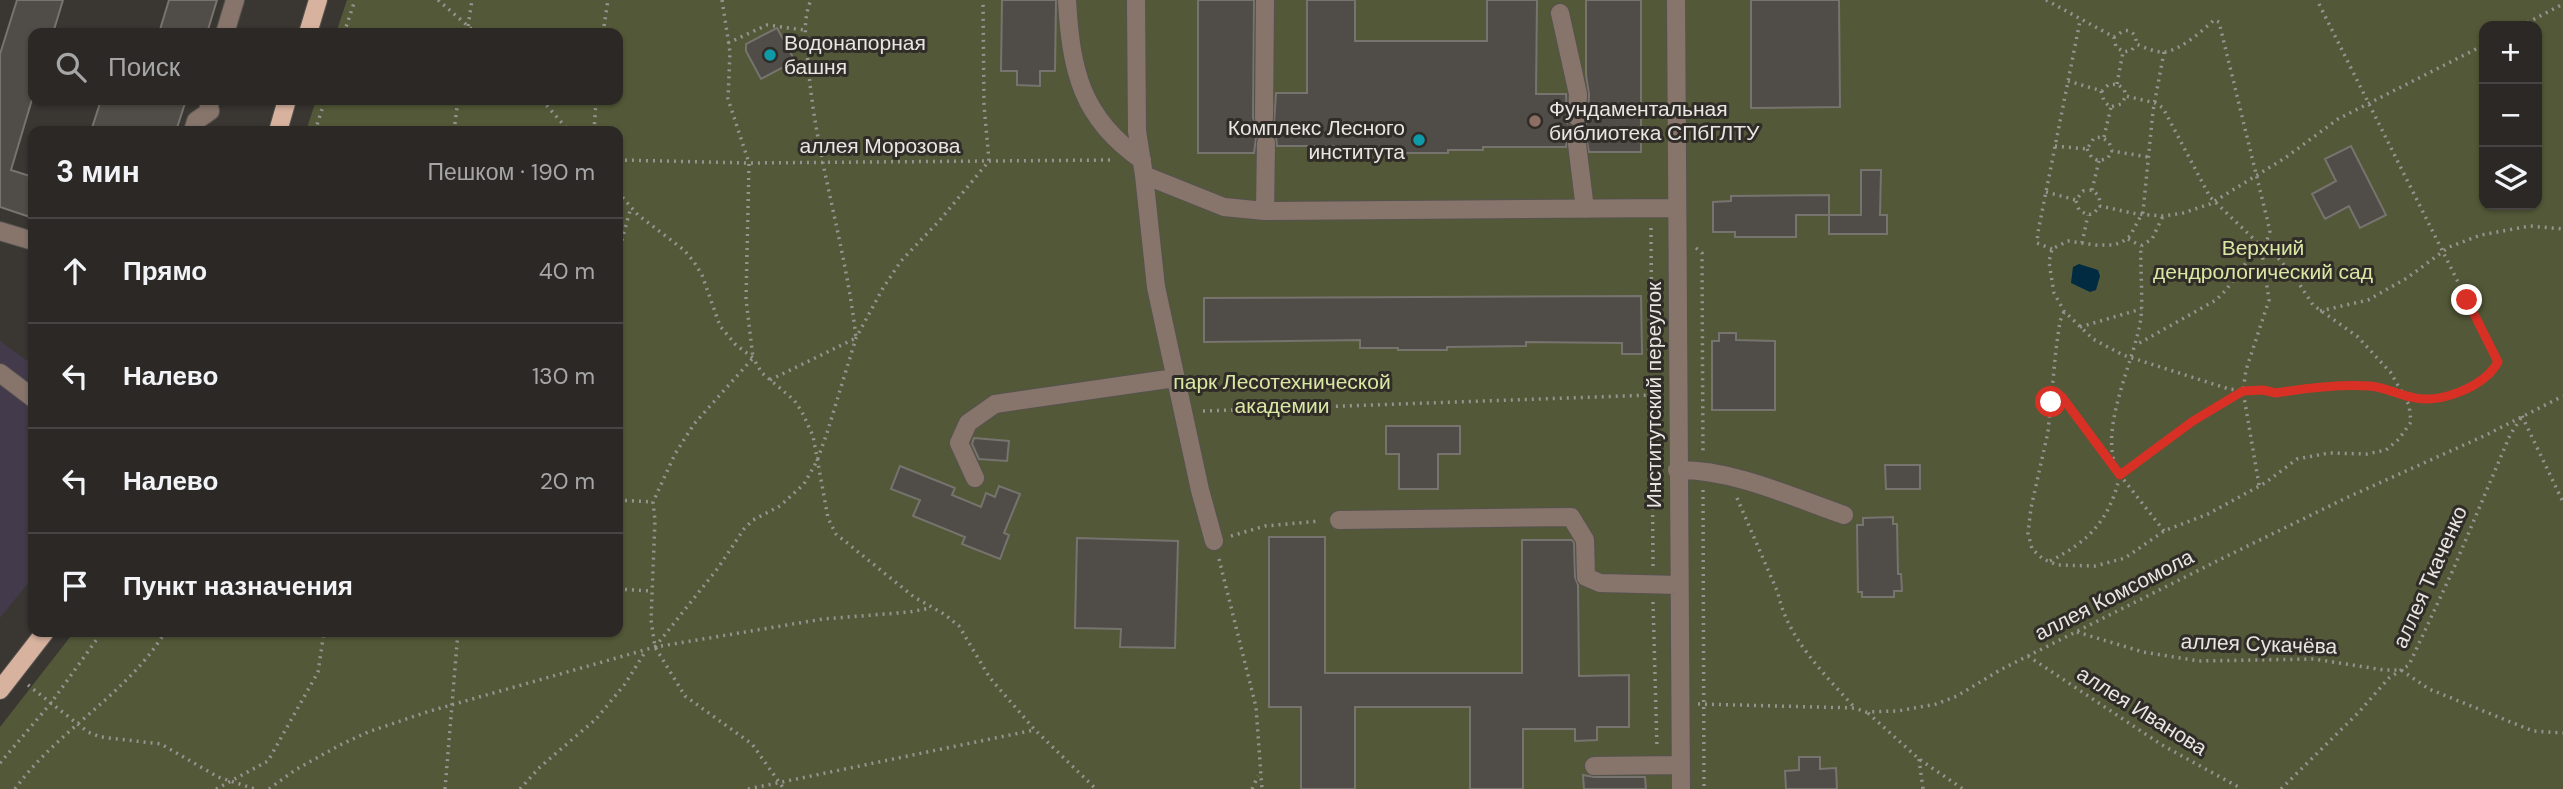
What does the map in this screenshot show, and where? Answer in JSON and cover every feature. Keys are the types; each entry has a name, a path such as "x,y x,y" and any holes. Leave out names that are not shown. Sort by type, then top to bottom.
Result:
{"main road":[{"path":"310,28 318,0"},
{"path":"280,126 286,105"},
{"path":"0,690 41,637"}],"street":[{"path":"227,28 235,0"},
{"path":"1067,0 1070,44 1081,88 1098,120 1143,168 1224,207 1265,211 1676,208"},
{"path":"1136,0 1137,131 1154,277 1200,491 1214,541"},
{"path":"1264,118 1265,0"},
{"name":"Институтский переулок","path":"1676,0 1681,789"},
{"path":"1560,13 1578,94 1577,117"},
{"path":"194,126 196,121 210,111 209,105"},
{"path":"1265,211 1266,143"},
{"path":"1577,144 1585,209"},
{"path":"0,231 28,240"},
{"path":"0,373 28,394"},
{"path":"975,478 960,443 968,423 995,404 1175,378"},
{"path":"1677,470 1703,470 1728,476 1844,515"},
{"path":"1339,520 1571,517 1585,540 1586,577 1600,583 1679,585"},
{"path":"1594,766 1681,765"}],"path":[{"path":"346,28 355,0"},
{"path":"438,0 470,28"},
{"path":"468,26 472,0"},
{"path":"604,28 608,0"},
{"path":"722,0 731,62 728,99 749,163 746,299 752,358 694,424 675,453 653,502 655,520 651,620 655,647 685,696 752,744 784,789"},
{"path":"811,0 804,30 810,97 856,338"},
{"path":"655,647 718,568 744,529 753,520 780,506 798,491 817,461 856,338 892,272 989,161 984,105 983,0"},
{"path":"2046,0 2114,37"},
{"path":"2052,249 2049,262 2050,280 2064,311 2080,327 2100,343 2228,390 2263,390 2276,393 2357,386 2393,389 2421,399 2459,391 2489,375 2498,362 2318,0"},
{"path":"2531,21 2563,4"},
{"path":"2080,20 2037,243 2052,249 2068,242 2105,246 2128,239 2142,214 2164,52"},
{"path":"2136,44 2164,52 2189,40 2214,20 2219,22 2270,231 2266,243 2216,300 2136,345"},
{"path":"729,43 767,25 804,30"},
{"path":"2114,37 2127,30 2134,34 2136,44"},
{"path":"2114,37 2116,47 2123,52 2130,51 2136,44"},
{"path":"2100,206 2163,216 2183,213 2214,202 2369,102 2479,47"},
{"path":"2117,84 2123,52"},
{"path":"2068,81 2102,91"},
{"path":"2102,91 2108,85 2117,84 2124,89 2126,96 2121,104 2111,107"},
{"path":"2102,91 2104,101 2111,107"},
{"path":"2064,311 2060,321 2046,447 2031,508 2028,533 2032,549 2049,562 2068,566 2106,564 2125,558 2164,531 2208,514 2259,485 2287,464 2305,456 2339,452 2367,454 2392,446 2411,422 2409,405 2391,373 2364,344 2313,305 2273,252 2261,246 2214,202 2163,108 2155,103 2126,96"},
{"path":"317,126 323,105"},
{"path":"455,126 457,105"},
{"path":"546,105 565,126"},
{"path":"594,126 596,105"},
{"path":"2104,137 2111,107"},
{"path":"2087,149 2094,138 2104,137"},
{"path":"2087,149 2092,158 2099,162 2108,159 2112,151 2111,145 2104,137"},
{"path":"2055,146 2087,149"},
{"path":"2112,151 2148,157"},
{"name":"аллея Морозова","path":"623,160 749,163 989,161 1143,168"},
{"path":"2092,190 2099,162"},
{"path":"2092,190 2099,196 2100,206 2088,215 2079,210 2076,200 2083,191 2092,190"},
{"path":"2046,192 2076,200"},
{"path":"623,198 648,223 684,250 702,275 720,326 770,380 794,400 802,412 813,436 828,518 836,534 899,585 959,626 990,678 1035,730 1096,789"},
{"path":"623,236 631,207"},
{"path":"1651,208 1653,583 1658,765"},
{"path":"2082,243 2088,215"},
{"path":"2141,246 2152,239 2163,216"},
{"path":"2320,310 2368,300 2394,287 2442,252 2481,234 2530,226 2563,229"},
{"path":"1676,236 1702,253 1704,789"},
{"path":"2128,239 2141,246"},
{"path":"2113,465 2116,406 2124,376 2133,357 2141,309 2141,246"},
{"path":"2259,485 2243,391 2246,370 2269,300 2261,246"},
{"path":"2080,327 2141,309"},
{"path":"770,380 856,338"},
{"path":"2053,391 2062,397 2164,531"},
{"path":"2049,562 2075,546 2106,516 2112,505 2120,475 2193,421 2243,391"},
{"path":"1183,412 1652,395"},
{"name":"аллея Комсомола","path":"1656,703 1855,708 1866,712 1898,711 1936,704 1957,696 2000,670 2225,556 2346,498 2486,436 2563,396"},
{"path":"2522,416 2563,502"},
{"name":"аллея Ткаченко","path":"2281,789 2359,712 2389,678 2409,665 2453,570 2478,505 2510,435 2522,416"},
{"path":"1728,476 1790,627 1825,674 1855,708"},
{"path":"623,500 653,502"},
{"path":"1262,789 1256,707 1214,541 1265,526 1339,520"},
{"path":"623,589 651,591"},
{"path":"269,789 295,770 354,738 451,706 655,647 823,619 930,608"},
{"name":"аллея Сукачёва","path":"2076,632 2143,652 2199,662 2314,659 2384,670 2401,670"},
{"path":"0,763 51,703 98,637"},
{"path":"15,789 35,763 112,693 161,637"},
{"path":"216,789 268,761 318,672 323,637"},
{"path":"445,789 458,637"},
{"path":"520,789 540,767 596,719 625,684 646,651"},
{"name":"аллея Иванова","path":"2028,656 2162,745 2242,789"},
{"path":"2401,670 2429,689 2533,731 2563,733"},
{"path":"27,683 77,725 101,737 161,744 228,782 255,789"},
{"path":"1866,712 1919,760 1963,789"},
{"path":"748,789 1035,730"},
{"path":"1919,760 1923,789"},
{"path":"1251,789 1259,774"}],"shaded area":[{"path":"0,341 28,361 28,583 0,618"}],"green space":[{"name":"парк Лесотехнической академии","path":"347,0 2563,0 2563,789 0,789 0,727 70,637 623,637 623,126 308,126 314,105 623,105 623,28 338,28"}],"water":[{"path":"2079,264 2098,270 2100,276 2096,290 2090,292 2071,283 2073,267"}],"building":[{"path":"17,0 63,0 55,28 28,28 28,105 30,105 11,170 28,175 28,216 0,207 0,54"},
{"path":"169,0 217,0 209,28 161,28"},
{"path":"1002,0 1056,0 1055,71 1040,71 1040,86 1017,85 1017,71 1001,71"},
{"path":"1198,0 1254,0 1253,118 1258,127 1265,129 1274,123 1276,93 1307,93 1307,0 1355,0 1355,41 1487,41 1487,0 1537,0 1536,94 1566,94 1567,122 1577,128 1586,124 1588,117 1586,0 1641,0 1641,152 1589,152 1586,138 1576,133 1567,139 1566,147 1483,147 1483,150 1448,150 1448,153 1395,153 1395,149 1362,149 1361,146 1277,146 1276,137 1265,132 1256,138 1254,153 1198,153"},
{"path":"1751,0 1839,0 1840,107 1751,108"},
{"name":"Водонапорная башня","path":"777,28 795,61 761,79 746,51 746,44"},
{"path":"99,105 184,105 178,126 93,126"},
{"path":"2351,146 2386,215 2360,228 2349,206 2325,219 2312,194 2336,181 2325,159"},
{"path":"1861,170 1881,170 1880,215 1887,215 1887,234 1829,234 1829,215 1861,215"},
{"path":"1829,195 1829,215 1796,215 1796,237 1735,237 1735,232 1713,232 1713,202 1731,201 1731,196"},
{"path":"1641,296 1642,354 1622,354 1622,343 1526,342 1526,346 1398,350 1360,348 1360,340 1204,342 1204,298"},
{"path":"1719,333 1736,333 1736,340 1775,341 1775,410 1712,410 1712,341 1719,341"},
{"path":"1386,426 1460,426 1460,454 1438,454 1438,489 1399,489 1399,454 1386,454"},
{"path":"974,438 1009,441 1007,461 979,459 972,444"},
{"path":"1885,465 1920,465 1920,489 1886,489"},
{"path":"900,466 955,488 952,495 981,507 986,493 995,497 999,486 1020,494 1004,533 1009,535 1000,559 962,544 965,537 913,516 920,500 891,489"},
{"path":"1893,517 1893,524 1897,524 1898,574 1901,574 1902,591 1894,591 1894,597 1862,597 1862,592 1858,592 1857,525 1863,525 1863,518"},
{"path":"1269,537 1325,537 1325,673 1522,673 1522,540 1572,540 1578,585 1579,676 1629,675 1629,727 1597,727 1597,740 1575,741 1575,729 1523,729 1523,789 1470,789 1470,707 1355,707 1355,789 1301,789 1301,707 1269,707"},
{"path":"1077,538 1178,541 1175,648 1120,647 1121,629 1075,628"},
{"path":"1799,757 1820,757 1820,769 1836,768 1837,789 1786,789 1785,771 1799,770"},
{"path":"1583,775 1645,777 1646,789 1584,789"}],"tunnel":[{"path":"1577,117 1577,144"}],"place":[{"name":"Водонапорная башня","path":"770,55"},
{"name":"Фундаментальная библиотека СПбГЛТУ","path":"1535,121"},
{"name":"Комплекс Лесного института","path":"1419,140"}],"route":[{"path":"2051,402 2053,391 2062,397 2120,475 2193,421 2243,391 2263,390 2276,393 2331,386 2370,386 2393,389 2421,399 2446,396 2483,379 2498,362 2467,300"}],"park label":[{"name":"Верхний дендрологический сад","path":"2263,260"}]}
